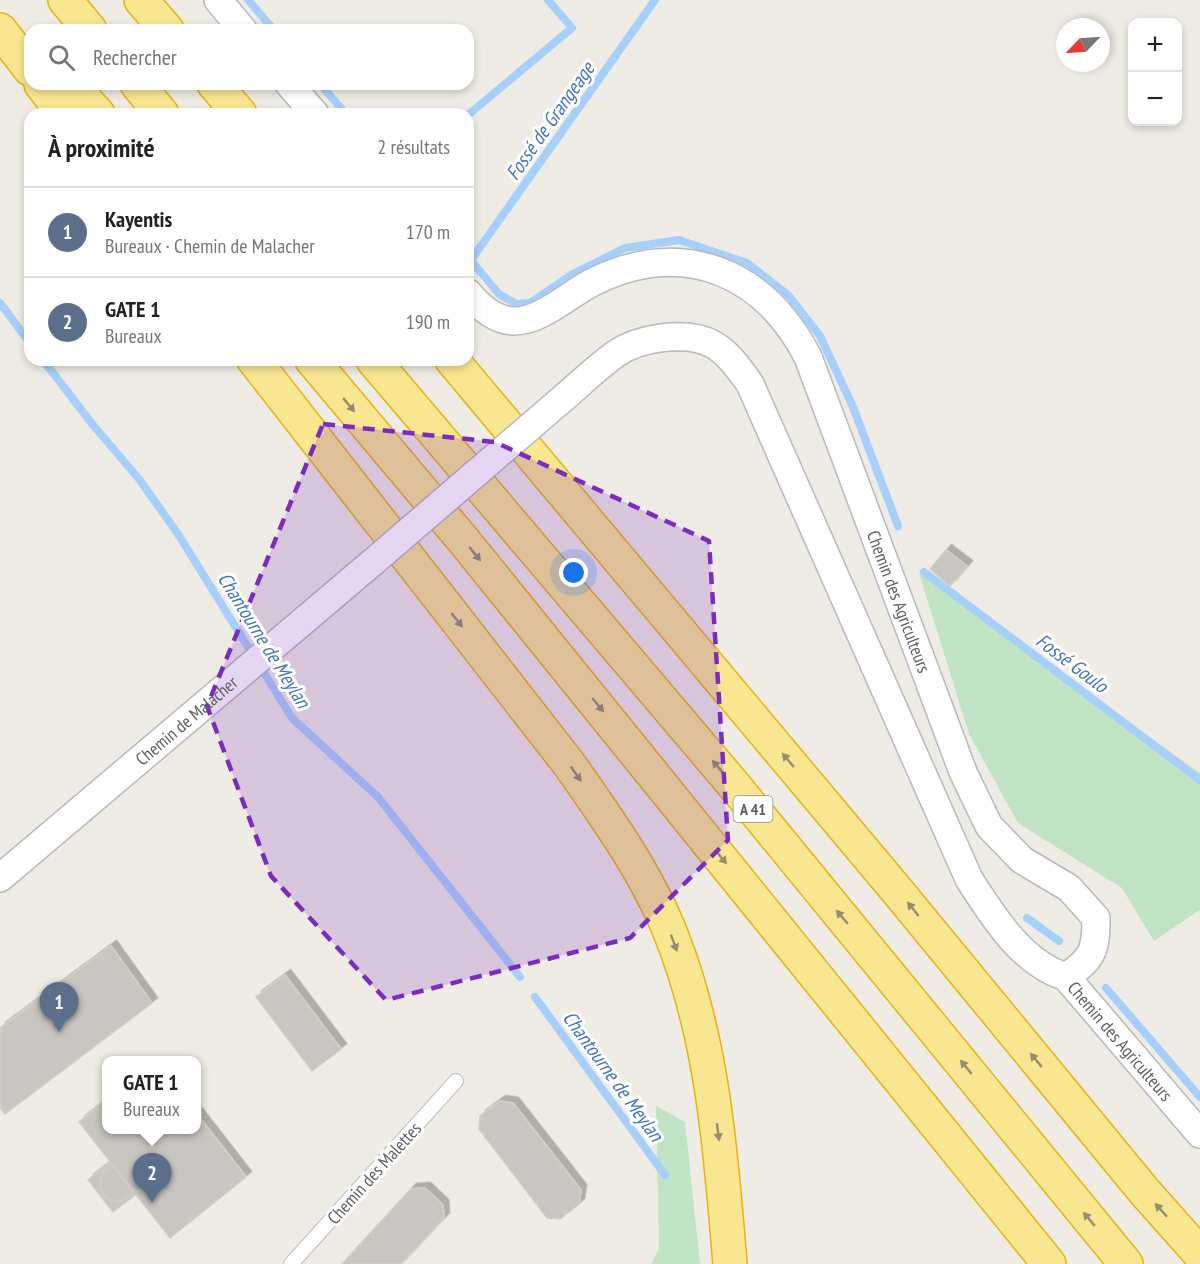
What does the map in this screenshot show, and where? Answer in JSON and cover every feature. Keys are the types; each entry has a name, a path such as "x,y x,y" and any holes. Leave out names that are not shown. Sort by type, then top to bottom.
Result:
{"highway":[{"path":"65,0 85,24"},
{"path":"141,0 162,24"},
{"path":"0,6 24,32"},
{"path":"0,30 24,61"},
{"path":"46,90 59,108"},
{"path":"76,90 93,108"},
{"path":"142,90 157,108"},
{"path":"219,90 235,108"},
{"path":"259,366 569,764 603,811 652,896 672,936 691,994 704,1047 717,1124 730,1264"},
{"path":"317,366 479,560 1049,1264"},
{"name":"A 41","path":"378,366 740,793 1126,1264"},
{"path":"457,366 892,884 1144,1191 1200,1254"}],"street":[{"path":"218,0 238,24"},
{"path":"295,90 310,108"},
{"name":"Chemin des Agriculteurs","path":"474,300 482,309 512,321 532,317 594,282 628,267 665,262 698,265 730,276 758,292 782,314 808,357 963,772 989,826 1022,860 1069,888 1096,918 1096,947 1083,964 1066,977 1200,1134"},
{"name":"Chemin de Malacher","path":"0,878 618,352 648,340 677,336 699,337 718,346 737,365 750,384 969,879 1010,937 1051,973 1066,977"}],"lane":[{"name":"Chemin des Malettes","path":"291,1264 456,1081"}],"highlighted area":[{"path":"323,424 495,442 709,541 728,840 630,938 386,1000 271,876 207,706"}],"green space":[{"path":"919,573 1200,773 1200,910 1154,941 1122,888 1018,823 969,734"},
{"path":"656,1106 685,1122 700,1264 651,1264 659,1249"}],"building":[{"path":"946,550 967,566 950,586 930,569"},
{"path":"111,946 152,1003 5,1114 0,1108 0,1028"},
{"path":"285,975 341,1049 312,1071 256,997"},
{"path":"500,1101 513,1103 581,1190 579,1204 560,1219 547,1218 479,1129 480,1116"},
{"path":"102,1104 102,1134 201,1134 201,1119 246,1177 170,1238 79,1122"},
{"path":"110,1163 113,1165 102,1173 100,1189 108,1200 122,1201 133,1193 135,1195 113,1212 88,1180"},
{"path":"113,1165 133,1193 122,1201 108,1200 100,1189 102,1173"},
{"path":"425,1188 443,1205 444,1218 401,1264 342,1264 411,1189"}],"waterway":[{"path":"248,0 269,24"},
{"path":"474,110 572,28 548,0"},
{"name":"Fossé de Grangeage","path":"474,256 655,0"},
{"path":"325,90 341,108"},
{"path":"474,264 499,294 516,304 530,303 571,275 625,248 679,240 747,263 788,295 820,336 853,407 898,526"},
{"name":"Chantourne de Meylan","path":"0,303 24,335"},
{"name":"Chantourne de Meylan","path":"48,366 93,425 139,479 178,534 292,718 378,797 520,977"},
{"name":"Fossé Goulo","path":"924,572 1200,780"},
{"path":"1027,918 1059,941"},
{"path":"1106,988 1200,1097"},
{"name":"Chantourne de Meylan","path":"535,997 665,1175"}],"place":[{"name":"Kayentis","path":"59,1032"},
{"name":"GATE 1","path":"152,1203"}]}
